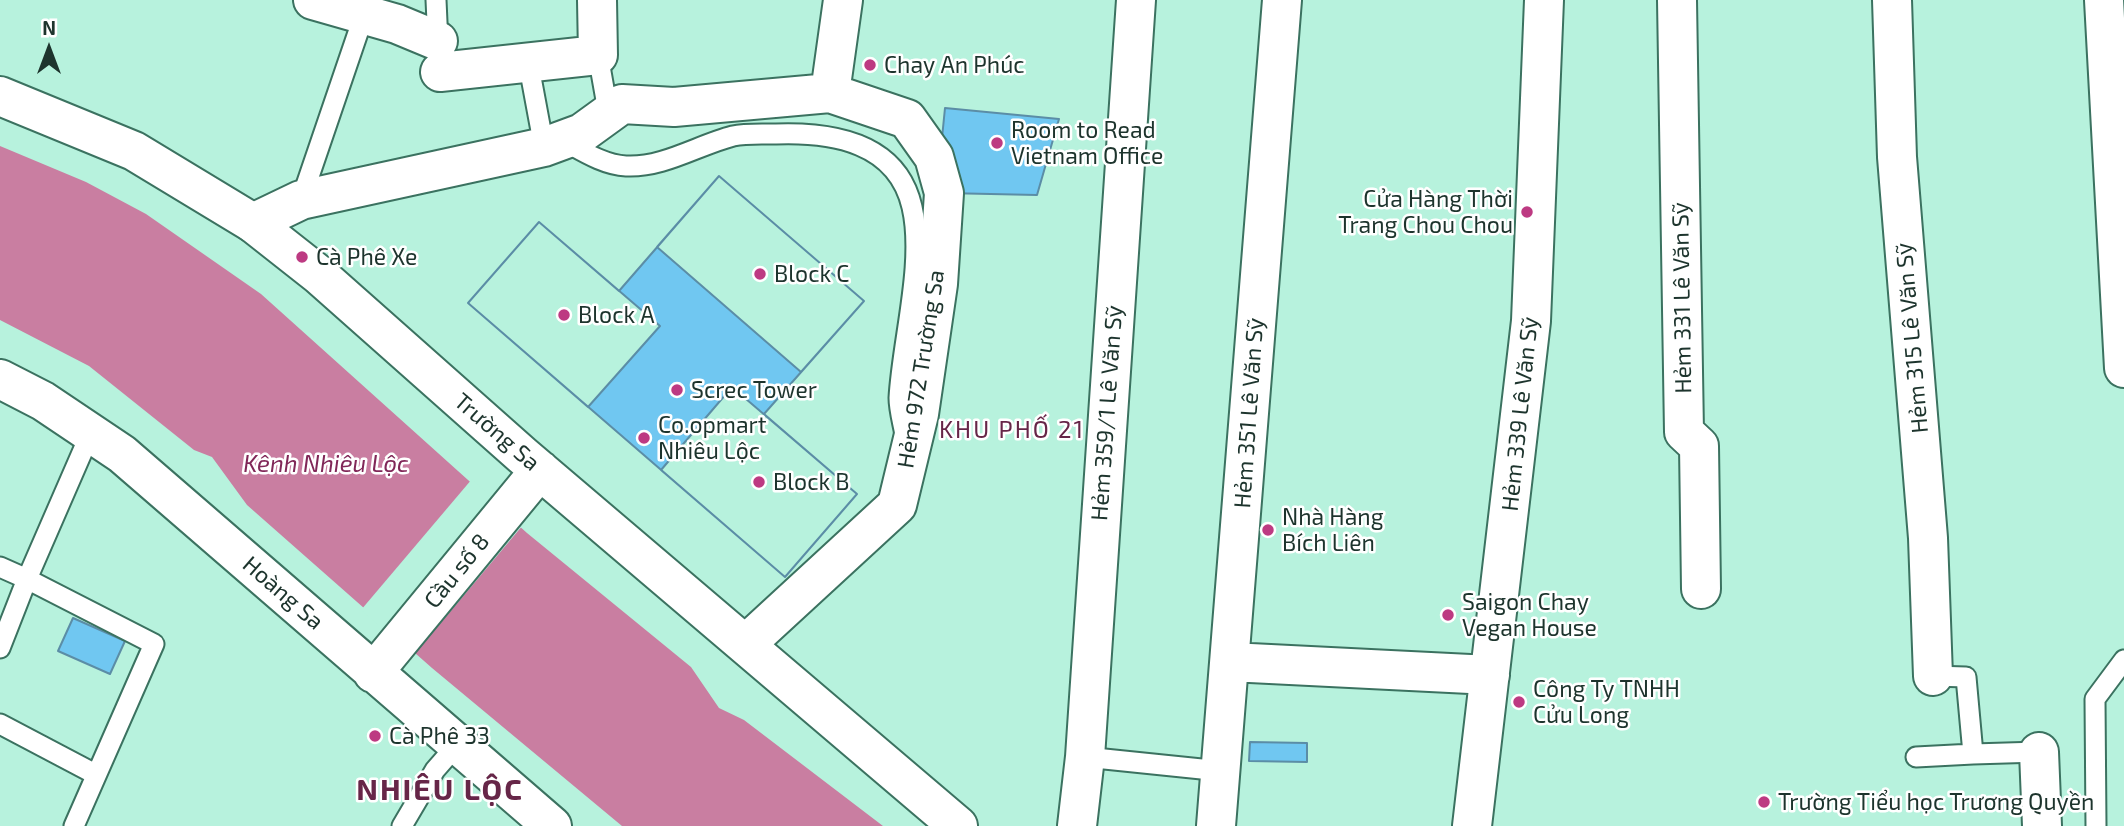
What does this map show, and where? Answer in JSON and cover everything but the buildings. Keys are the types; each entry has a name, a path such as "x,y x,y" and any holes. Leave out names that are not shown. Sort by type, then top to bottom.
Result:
{"street":[{"path":"313,0 364,15 439,57 528,61 598,54 597,0"},
{"path":"253,223 301,200 553,143 582,133 622,104 674,107 830,93 844,0"},
{"name":"Hẻm 359/1 Lê Văn Sỹ","path":"1077,826 1085,757 1136,0"},
{"name":"Hẻm 351 Lê Văn Sỹ","path":"1216,826 1282,0"},
{"name":"Hẻm 339 Lê Văn Sỹ","path":"1472,826 1531,321 1544,0"},
{"name":"Hẻm 331 Lê Văn Sỹ","path":"1677,0 1684,432 1699,446 1701,589"},
{"name":"Hẻm 315 Lê Văn Sỹ","path":"1892,0 1897,158 1928,538 1933,676"},
{"path":"2104,0 2124,368"},
{"name":"Hẻm 972 Trường Sa","path":"746,644 897,505 919,414 938,284 944,193 934,157 907,120 830,93"},
{"name":"Trường Sa","path":"0,96 134,151 192,183 253,223 319,275 531,462 958,826"},
{"name":"Hoàng Sa","path":"0,379 91,432 375,651 456,746 552,826"},
{"name":"Cầu số 8","path":"375,651 531,462"},
{"path":"1230,662 1490,675"},
{"path":"2039,752 2042,826"}],"lane":[{"path":"436,0 439,57"},
{"path":"301,200 364,15"},
{"path":"598,54 606,100 622,104"},
{"path":"528,61 553,143 597,159 626,166 675,158 733,136 808,133 846,138 882,155 904,185 912,207 914,230 899,401 909,457"},
{"path":"0,648 91,432"},
{"path":"0,567 154,644 74,826"},
{"path":"2096,826 2095,699 2124,660"},
{"path":"1933,676 1966,677 1973,754"},
{"path":"0,724 95,774"},
{"path":"402,826 435,770 456,746"},
{"path":"1916,757 2039,752"},
{"path":"1085,757 1221,771"}],"water":[{"name":"Kênh Nhiêu Lộc","path":"0,146 86,182 146,214 261,294 527,533 691,667 719,708 744,720 883,826 622,826 432,668 247,505 212,457 194,450 89,366 0,320"}],"pier":[{"path":"472,479 523,525 413,656 361,610"}],"place":[{"name":"Chay An Phúc","path":"870,65"},
{"name":"Room to Read Vietnam Office","path":"997,143"},
{"name":"Cửa Hàng Thời Trang Chou Chou","path":"1527,212"},
{"name":"Cà Phê Xe","path":"302,257"},
{"name":"Block C","path":"760,274"},
{"name":"Block A","path":"564,315"},
{"name":"Screc Tower","path":"677,390"},
{"name":"Co.opmart Nhiêu Lộc","path":"644,438"},
{"name":"Block B","path":"759,482"},
{"name":"Nhà Hàng Bích Liên","path":"1268,530"},
{"name":"Saigon Chay Vegan House","path":"1448,615"},
{"name":"Công Ty TNHH Cửu Long","path":"1519,702"},
{"name":"Cà Phê 33","path":"375,736"},
{"name":"Trường Tiểu học Trương Quyền","path":"1764,802"}],"district":[{"name":"KHU PHỐ 21","path":"1012,430"},
{"name":"NHIÊU LỘC","path":"440,790"}]}
